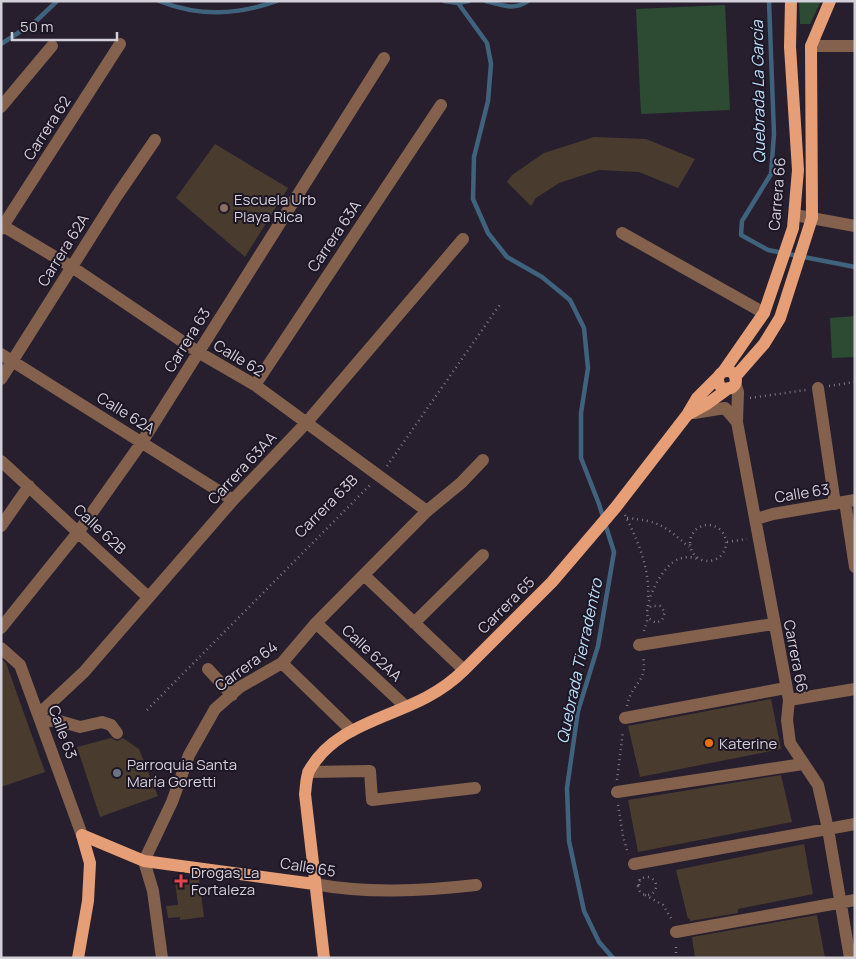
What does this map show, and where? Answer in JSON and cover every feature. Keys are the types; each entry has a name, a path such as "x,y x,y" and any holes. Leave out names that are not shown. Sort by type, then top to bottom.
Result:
{"main road":[{"name":"Carrera 66","path":"728,380 764,313 793,228 798,170 790,47 791,1"},
{"path":"728,380 773,331 808,235 812,218 811,46 830,1"},
{"name":"Carrera 65","path":"308,772 332,743 352,730 426,698 451,682 464,670 552,582 618,504 688,414 697,398 728,380"},
{"path":"308,772 306,794 314,884 324,958"},
{"path":"78,958 88,901 90,863 82,835"},
{"name":"Calle 65","path":"82,835 144,861 314,884"}],"street":[{"name":"Carrera 62","path":"2,228 120,44"},
{"path":"1,107 52,46"},
{"path":"811,46 855,46"},
{"name":"Carrera 63","path":"1,628 79,531 142,442 384,58"},
{"name":"Carrera 63A","path":"254,385 441,104"},
{"name":"Carrera 62A","path":"1,380 155,140"},
{"path":"795,215 855,226"},
{"name":"Calle 62","path":"2,228 72,267 198,352 254,385 427,511"},
{"path":"622,233 764,313"},
{"name":"Carrera 63AA","path":"41,718 84,672 232,500 307,422 463,239"},
{"name":"Calle 62A","path":"1,354 232,500"},
{"name":"Carrera 66","path":"728,380 738,392 737,422 756,519 773,624 788,694 787,720 790,742 802,764 814,776 818,785 828,829 850,958"},
{"path":"818,388 845,502 855,567"},
{"path":"688,414 725,408 730,411 737,422"},
{"name":"Carrera 64","path":"144,861 172,802 189,754 215,709 240,687 282,663 316,623 427,511 461,483 482,460"},
{"name":"Calle 62B","path":"1,461 79,531 148,597"},
{"path":"1,526 30,486"},
{"name":"Calle 63","path":"756,519 773,514 845,502"},
{"path":"414,624 483,555"},
{"path":"364,576 464,670"},
{"name":"Calle 62AA","path":"316,623 405,706"},
{"path":"639,645 773,624"},
{"name":"Calle 63","path":"1,648 20,665 41,718 82,835"},
{"path":"282,663 352,730"},
{"path":"208,669 232,695"},
{"path":"625,718 788,694 855,689"},
{"path":"41,718 80,727 102,722 111,725 117,733"},
{"path":"617,792 802,764"},
{"path":"308,772 370,770 372,800 475,788"},
{"path":"634,864 855,824"},
{"path":"144,861 153,891 162,958"},
{"name":"Calle 65","path":"314,884 343,889 392,890 436,890 476,885"},
{"path":"676,932 855,900"}],"path":[{"name":"Carrera 63B","path":"147,710 379,476 501,303"},
{"path":"738,402 855,382"},
{"path":"618,504 639,542 649,588 648,618 639,645 645,670 643,676 632,689 625,718 617,778 622,836 639,873 638,884 639,890 645,895 651,894 655,890 655,883 648,878 642,879 638,884"},
{"path":"627,518 645,520 666,526 690,548 698,559"},
{"path":"648,600 669,566 678,559 690,557 711,562 717,560 726,548 727,542 721,530 710,525 703,526 692,535 690,548"},
{"path":"727,542 758,537"},
{"path":"647,611 651,606 657,604 665,612 664,618 659,622 653,622 648,618"}],"green space":[{"path":"799,1 821,1 810,24 800,24"},
{"path":"725,5 730,110 641,114 636,9"},
{"path":"855,316 855,357 832,358 830,318"}],"building":[{"path":"594,137 646,139 695,159 678,188 639,172 599,170 559,183 536,198 531,206 507,182 512,175 544,153"},
{"path":"215,144 288,188 245,257 176,198"},
{"path":"1,659 6,663 45,772 1,787"},
{"path":"771,699 781,749 640,777 628,726"},
{"name":"Parroquia Santa María Goretti","path":"111,738 117,741 123,738 139,749 158,796 100,817 77,747"},
{"path":"781,775 792,822 638,852 628,800"},
{"path":"804,844 813,894 738,909 738,913 690,921 690,918 688,919 676,870"},
{"path":"199,878 204,917 180,920 180,917 168,918 166,906 178,905 175,881"},
{"path":"817,915 825,958 695,958 692,937"}],"waterway":[{"name":"Quebrada La García","path":"1,44 35,22 57,1"},
{"name":"Quebrada La García","path":"159,1 203,12 247,9 277,1"},
{"name":"Quebrada La García","path":"444,1 458,3 469,1"},
{"name":"Quebrada La García","path":"486,1 513,6 518,6 528,1"},
{"name":"Quebrada La García","path":"769,1 774,134 771,174 742,221 741,235 768,250 855,267"},
{"name":"Quebrada Tierradentro","path":"458,3 487,43 491,64 488,101 474,157 473,199 488,233 507,257 542,277 570,300 584,328 588,368 581,413 581,458 599,504 614,552 598,646 578,711 567,788 569,841 584,911 599,942 613,958"}],"place":[{"name":"Escuela Urb Playa Rica","path":"224,208"},
{"name":"Katerine","path":"709,743"},
{"name":"Parroquia Santa María Goretti","path":"117,773"},
{"name":"Drogas La Fortaleza","path":"181,881"}]}
